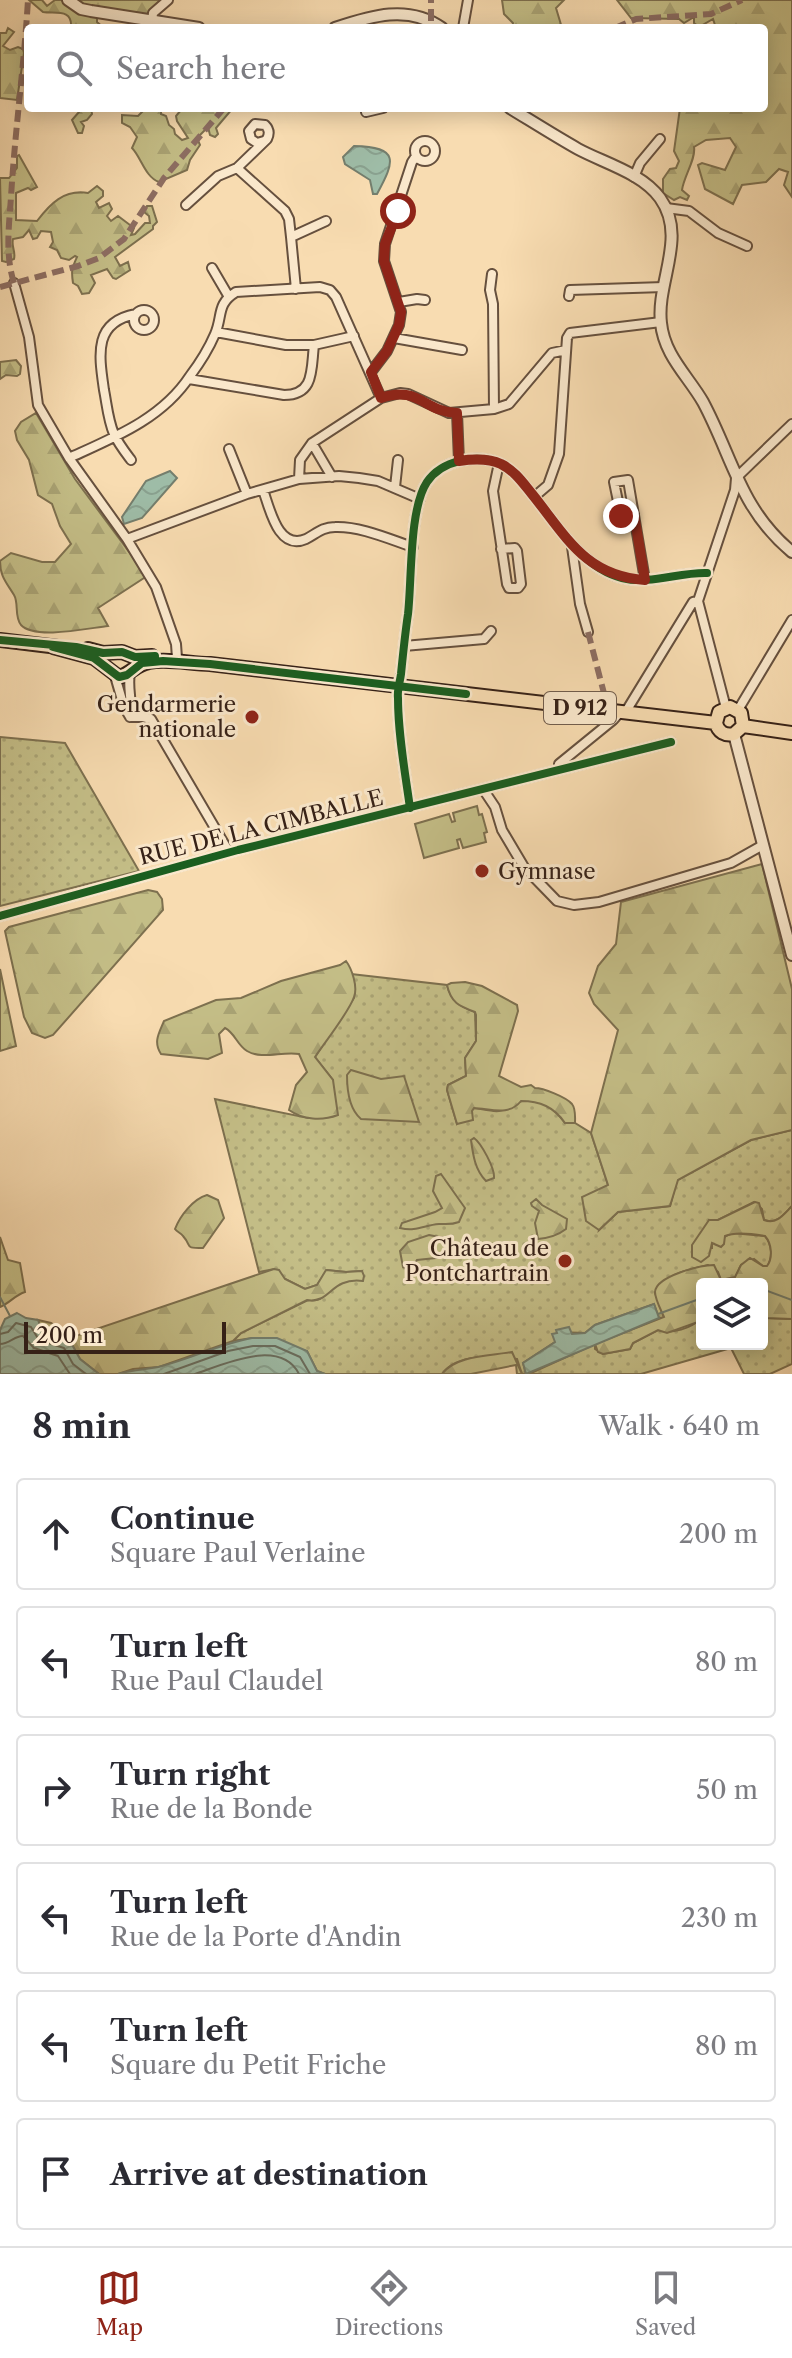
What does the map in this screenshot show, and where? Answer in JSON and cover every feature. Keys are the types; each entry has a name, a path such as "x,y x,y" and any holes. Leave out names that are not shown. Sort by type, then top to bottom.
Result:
{"main road":[{"name":"D 912","path":"0,640 53,647 94,658 112,672"},
{"name":"D 912","path":"53,647 76,647 135,657 177,658 716,723"},
{"path":"123,653 132,660 131,671 123,676 112,672 110,659 123,653"},
{"name":"D 912","path":"131,671 142,663 154,661 210,664"},
{"path":"738,730 743,717 732,709 719,712 716,723 722,733 738,730 792,733"}],"street":[{"path":"68,0 81,9 168,24"},
{"path":"152,22 153,13 168,0"},
{"path":"464,24 468,0"},
{"path":"347,24 392,13 411,15 436,24"},
{"path":"518,112 579,150 650,187 667,210 672,235 661,322 669,351 701,399 736,478 764,525 792,552"},
{"path":"634,177 640,163 660,139"},
{"path":"186,205 218,176 237,168 264,141"},
{"path":"371,372 394,338 401,312 384,261 385,244 416,156"},
{"path":"237,168 285,211 289,219 296,289"},
{"path":"667,210 677,207 689,211 718,233 747,246"},
{"path":"291,237 326,221"},
{"path":"212,268 229,297"},
{"path":"492,274 494,409"},
{"path":"14,283 29,337 38,405 69,458 127,539 156,587 176,644 177,658"},
{"path":"69,458 144,421 189,379 216,332 221,307 236,292 320,287 330,290 336,297 381,398"},
{"path":"569,296 570,290 664,287"},
{"path":"399,302 425,300"},
{"path":"131,460 115,437 109,420 99,357 102,339 110,326 119,317 136,314"},
{"path":"534,497 548,485 559,454 567,338 574,332 661,322"},
{"path":"216,332 286,345 314,345 354,336"},
{"path":"394,338 462,350"},
{"path":"189,379 296,395 310,381 314,345"},
{"path":"299,479 300,460 312,443 381,398 408,394 442,411 457,413 494,409 509,404 552,353 566,350"},
{"path":"457,413 459,461"},
{"path":"732,709 698,601 735,490 736,478 792,424"},
{"path":"312,443 332,477"},
{"path":"229,449 247,494"},
{"path":"410,808 397,697 420,499 434,474 459,461 477,459 499,463 513,471 572,546 604,571 623,578 645,580 707,573"},
{"path":"395,487 398,460"},
{"path":"499,463 493,491 501,549 507,584 509,588 518,588 521,584 517,551 515,548 501,549"},
{"path":"127,539 247,494 299,479 359,478 395,487 420,499"},
{"path":"263,490 279,533 292,541 304,540 322,529 336,527 365,532 413,547"},
{"path":"634,514 645,580"},
{"path":"572,546 580,604 588,632"},
{"path":"560,768 559,764 622,712 693,602 698,601"},
{"path":"732,709 792,620"},
{"path":"404,646 484,639 491,631"},
{"path":"130,717 131,671"},
{"path":"112,672 130,717"},
{"path":"130,717 151,719 229,852"},
{"path":"738,730 763,845 792,955"},
{"name":"RUE DE LA CIMBALLE","path":"0,916 229,852 671,742"},
{"path":"483,789 524,867 557,901 574,905 599,902 731,863 763,845"}],"green space":[{"path":"29,0 42,0 47,6 55,0 166,0 144,16 97,10 99,24 71,24 66,15 43,12"},
{"path":"502,0 564,0 556,8 561,24 513,24 504,14"},
{"path":"617,0 792,0 792,197 784,185 788,172 779,169 766,182 742,185 733,204 705,189 698,165 702,163 725,170 736,147 730,138 706,140 694,147 682,190 689,196 687,200 680,197 674,200 663,193 663,179 670,169 676,168 679,161 674,151 679,112 768,112 768,24 715,24 713,19 704,24 695,24 694,17 684,23 679,19 631,18"},
{"path":"8,28 14,32 3,46 10,50 18,47 24,53 17,100 0,98 0,33 6,33"},
{"path":"79,112 92,112 87,120 81,122 84,126 82,133 78,133 72,120"},
{"path":"142,112 161,112 182,140 188,138 177,121 179,112 230,112 216,128 218,134 215,137 210,135 208,127 197,138 200,145 187,170 159,182 150,176 132,148 137,137 130,127 122,123 122,115 138,116"},
{"path":"19,155 37,187 16,193 16,220 37,221 58,199 72,193 88,193 97,186 103,191 103,196 96,202 99,208 109,203 112,209 107,216 111,221 118,216 134,228 131,235 145,223 150,223 149,216 144,212 147,206 152,206 157,222 153,229 115,257 120,266 128,262 130,270 116,279 107,269 91,275 95,283 89,293 82,294 72,279 77,257 69,260 61,258 57,250 50,247 53,242 51,232 41,231 33,239 29,230 23,237 13,239 14,259 2,261 0,178 9,178 17,168"},
{"path":"16,360 21,366 20,374 6,375 0,379 0,362"},
{"path":"36,413 75,479 147,576 98,608 108,626 50,632 28,629 19,621 15,598 2,575 0,561 11,553 42,562 55,562 71,544 52,504 38,495 29,460 17,440 15,431 21,422"},
{"path":"0,737 65,743 139,871 0,906"},
{"path":"477,806 487,832 484,833 486,842 463,848 460,839 457,840 459,848 424,858 415,824 449,814 452,822 455,821 453,813"},
{"path":"762,864 792,989 792,1130 751,1140 678,1180 670,1206 618,1212 599,1230 586,1221 582,1197 608,1185 591,1133 618,1030 594,1004 589,993 598,966 616,944 621,902"},
{"path":"148,890 157,892 162,899 163,910 53,1035 45,1038 32,1033 24,1017 5,931 9,927"},
{"path":"346,961 354,978 354,997 315,1057 333,1080 338,1115 313,1118 289,1110 296,1085 307,1072 299,1054 253,1054 225,1028 219,1034 222,1053 208,1059 161,1054 159,1050 158,1038 164,1021 216,1000 241,998 281,981"},
{"path":"0,969 16,1046 0,1051"},
{"path":"351,974 447,985 457,1003 475,1012 476,1041 465,1058 466,1076 448,1085 447,1090 457,1124 474,1108 499,1111 529,1100 547,1106 565,1123 575,1123 591,1133 608,1185 599,1230 618,1212 670,1206 677,1180 751,1140 792,1130 792,1206 773,1221 764,1220 762,1209 754,1202 718,1220 709,1220 712,1249 712,1243 732,1233 765,1236 771,1251 767,1267 754,1259 741,1265 735,1278 720,1278 718,1272 708,1265 678,1273 655,1293 664,1318 659,1318 654,1304 595,1325 585,1333 557,1332 555,1342 523,1363 526,1374 522,1374 517,1359 487,1357 457,1362 442,1374 325,1374 317,1371 307,1351 252,1338 233,1341 241,1333 308,1300 321,1298 333,1287 361,1271 327,1270 317,1285 305,1289 285,1279 274,1269 259,1272 215,1099 308,1118 333,1080 315,1057 354,998 355,986"},
{"path":"465,982 482,986 517,1005 518,1011 499,1076 521,1087 531,1085 569,1101 573,1106 575,1123 565,1123 546,1106 521,1101 506,1110 474,1108 473,1120 457,1124 447,1090 448,1085 466,1076 465,1058 476,1041 476,1015 453,1000 447,985"},
{"path":"351,1070 381,1079 404,1076 419,1122 361,1119 351,1105 348,1093 347,1075"},
{"path":"474,1138 487,1156 494,1178 486,1181 479,1172 471,1140"},
{"path":"441,1174 465,1208 459,1222 416,1229 400,1228 402,1223 442,1208 433,1191 436,1176"},
{"path":"207,1195 218,1200 224,1218 203,1248 191,1247 175,1229 188,1209"},
{"path":"536,1199 567,1219 566,1229 538,1239 535,1223 539,1211 531,1203"},
{"path":"755,1202 759,1203 764,1220 773,1221 792,1206 792,1319 768,1318 768,1278 730,1278 735,1277 741,1265 750,1258 767,1266 771,1255 765,1236 725,1236 721,1247 712,1243 709,1256 701,1262 692,1257 692,1245 709,1220 718,1220"},
{"path":"429,1235 449,1239 452,1244 450,1251 436,1258 417,1260 412,1268 403,1267 400,1251 408,1242"},
{"path":"0,1237 8,1260 20,1263 25,1292 0,1307"},
{"path":"714,1265 720,1278 696,1278 696,1323 667,1333 658,1330 633,1343 630,1349 603,1354 598,1352 595,1344 664,1317 655,1292 663,1281 690,1269"},
{"path":"274,1269 279,1270 285,1279 305,1289 317,1285 326,1270 362,1271 364,1276 363,1281 337,1286 321,1298 307,1300 241,1333 233,1341 159,1367 133,1369 118,1374 99,1374 80,1359 70,1341 43,1333 38,1320 51,1323 73,1337"},
{"path":"768,1318 792,1319 792,1364 770,1374 744,1374 732,1350 768,1350"},
{"path":"696,1322 696,1350 724,1350 641,1374 529,1374 595,1344 595,1349 603,1354 630,1349 633,1343 658,1330 669,1332"},
{"path":"512,1352 522,1374 517,1374 516,1365 471,1374 442,1374 465,1360"}],"water":[{"path":"354,146 380,149 390,158 377,194 373,194 370,180 345,164 343,157"},
{"path":"170,471 177,478 142,518 124,524 122,517 146,481"},
{"path":"654,1304 659,1318 526,1374 523,1363 555,1342 552,1334 557,1333 556,1330 569,1327 572,1334 585,1333 595,1325"},
{"path":"17,1313 38,1320 43,1333 70,1341 80,1359 99,1374 0,1374 0,1330 5,1319"},
{"path":"252,1338 277,1338 307,1351 317,1371 325,1374 118,1374 162,1366"}],"waterway":[{"path":"768,1291 792,1300"},
{"path":"0,1297 10,1316"},
{"path":"658,1314 696,1300"}],"marked path":[{"path":"26,24 28,0"},
{"path":"431,0 431,21"},
{"path":"624,24 636,19 711,14 742,0"},
{"path":"14,283 9,262 9,230 24,49"},
{"path":"0,287 99,258 124,239 164,178 221,112"},
{"path":"588,632 606,711"}],"cycle path":[{"path":"410,808 400,739 398,692 408,614 414,526 421,494 433,474 450,464 470,459 499,463 513,472 581,554 607,573 633,580 707,573"},
{"path":"0,640 76,647 103,653 122,652 135,657 155,656"},
{"path":"53,647 94,658 119,677 127,675 142,663 163,661 466,694"},
{"path":"0,916 238,850 671,742"}],"place":[{"name":"Gendarmerie nationale","path":"252,717"},
{"name":"Gymnase","path":"482,871"},
{"name":"Château de Pontchartrain","path":"565,1261"}],"route":[{"path":"398,211 385,244 384,261 399,302 399,325 387,351 371,372 381,398 391,394 408,394 442,411 457,413 459,461 488,460 513,471 572,546 604,571 623,578 645,580 634,514 621,516"}]}
